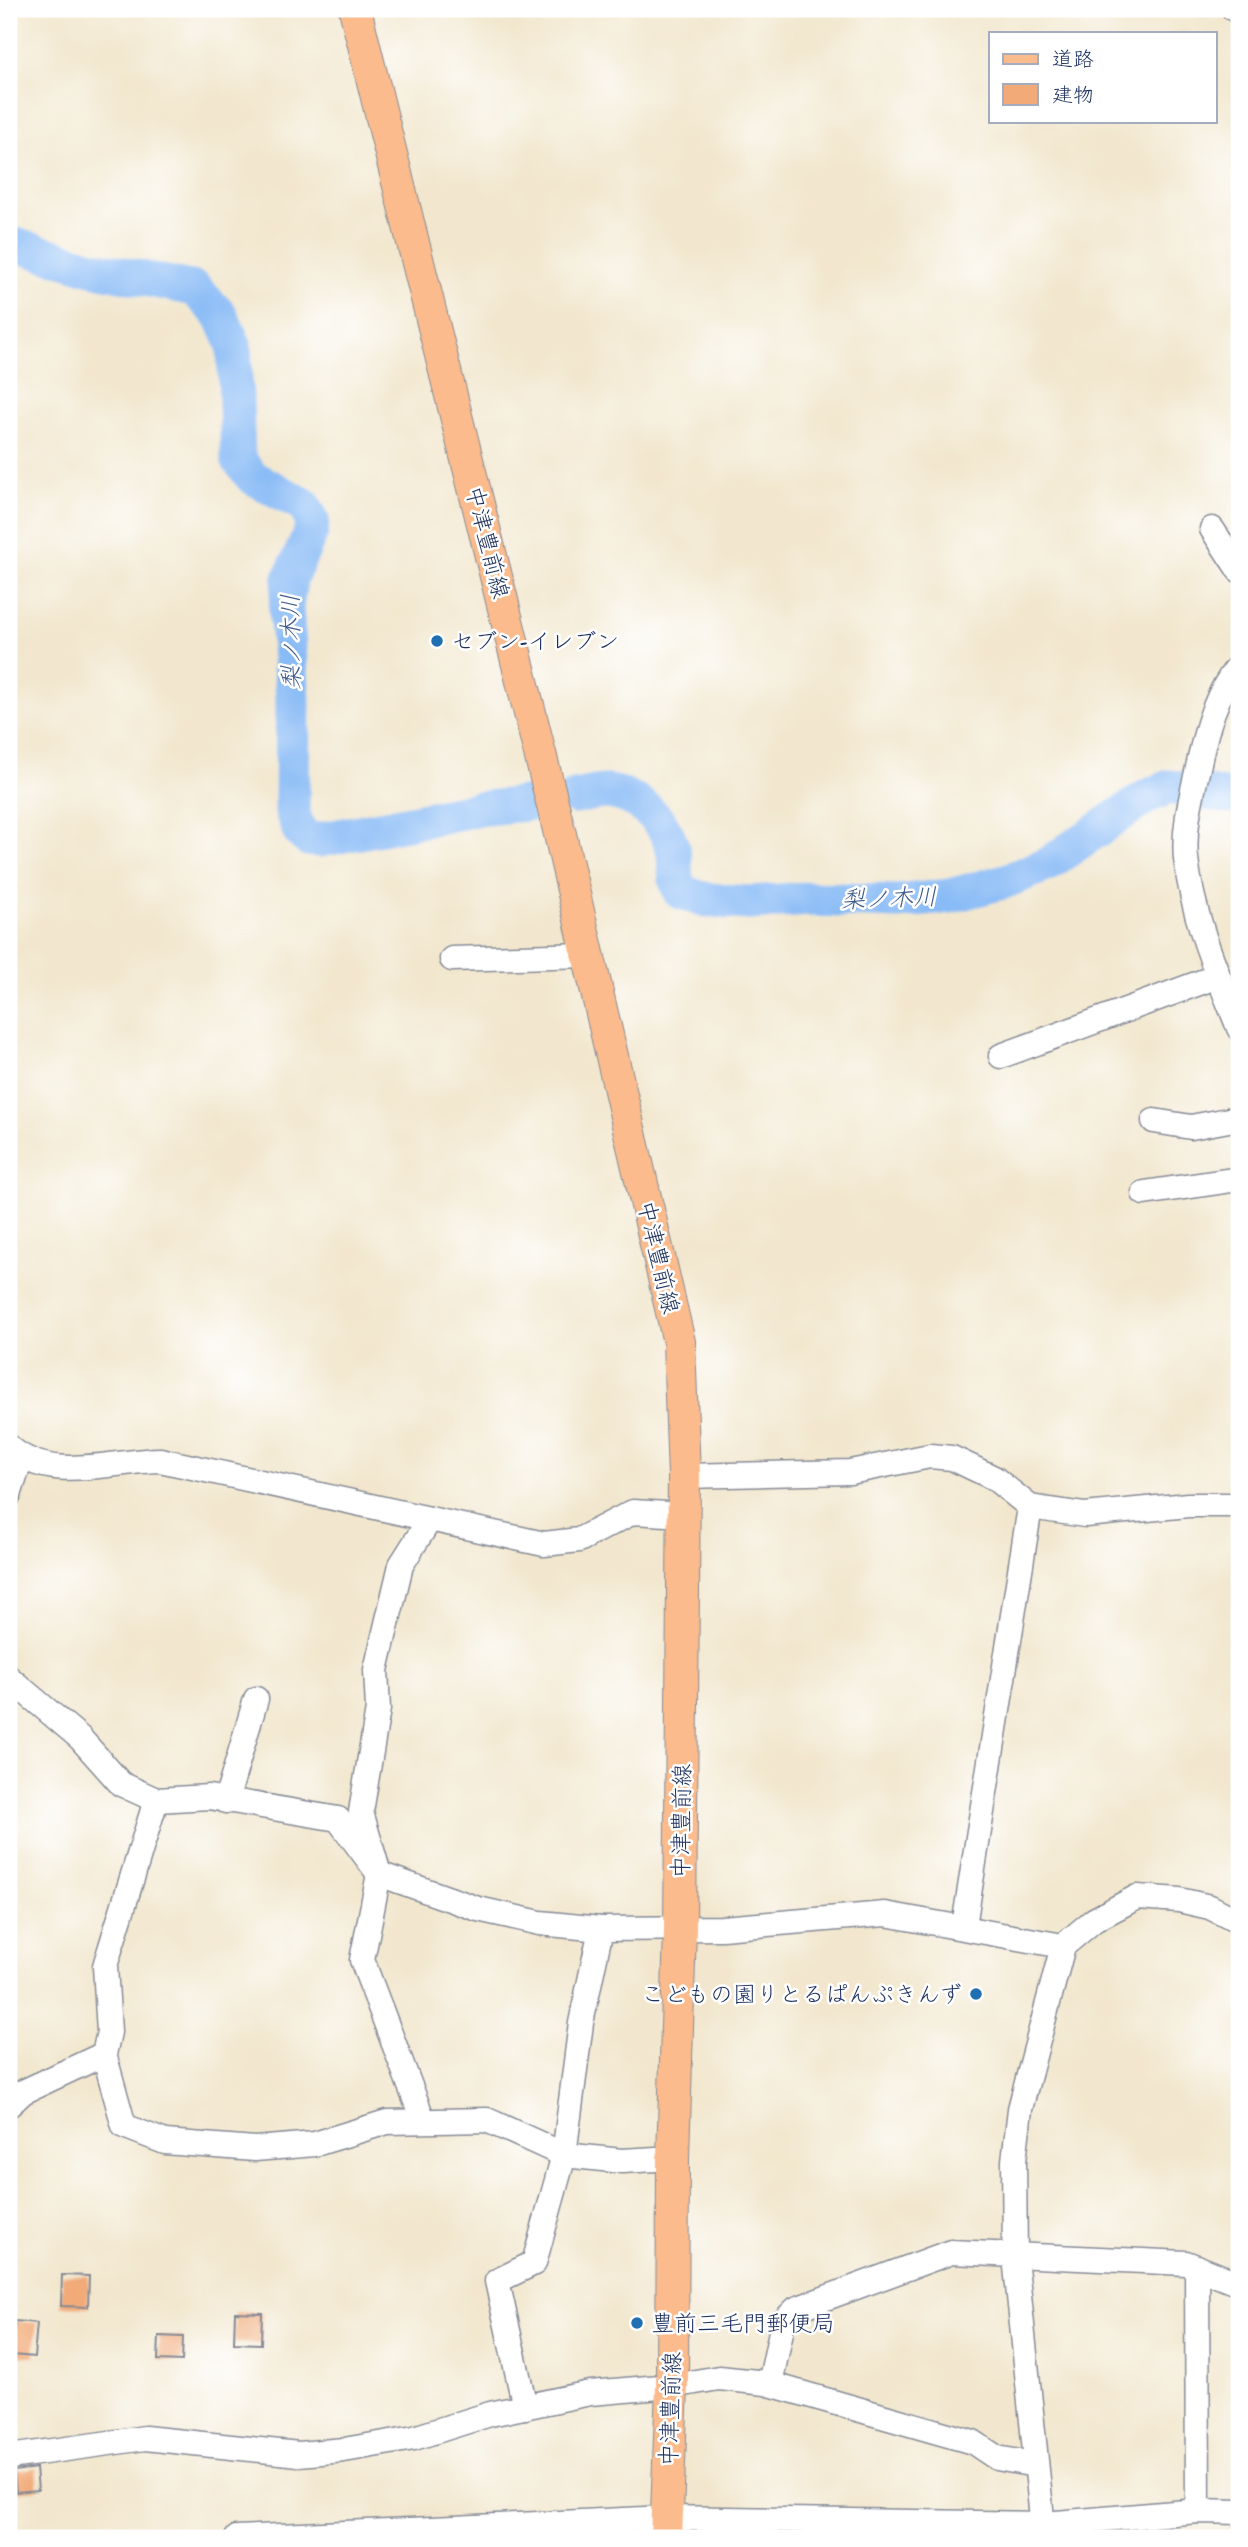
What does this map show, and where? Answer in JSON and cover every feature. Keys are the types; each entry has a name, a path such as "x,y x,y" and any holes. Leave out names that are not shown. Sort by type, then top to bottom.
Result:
{"main road":[{"name":"中津豊前線","path":"355,9 588,955 678,1342 684,1476 680,1929 673,2158 672,2386 666,2528"}],"street":[{"path":"1234,9 1239,12"},
{"path":"1212,529 1239,570"},
{"path":"1239,665 1225,683 1204,738 1187,819 1186,858 1202,935 1239,1028"},
{"path":"452,959 588,955"},
{"path":"1001,1056 1218,976"},
{"path":"1154,1121 1191,1127 1239,1118"},
{"path":"1144,1193 1239,1179"},
{"path":"9,1495 15,1452 66,1471 125,1461 160,1460 544,1544 579,1540 633,1512 684,1515"},
{"path":"684,1476 850,1472 929,1456 952,1458 994,1478 1030,1507 1086,1515 1188,1506 1239,1505"},
{"path":"964,1926 1030,1507"},
{"path":"423,2120 362,1960 379,1874 361,1812 379,1709 376,1670 401,1565 430,1519"},
{"path":"9,1678 80,1738 121,1784 156,1800 209,1797 338,1819 379,1874 478,1909 540,1923 601,1928 680,1929 885,1914 964,1926 1063,1946"},
{"path":"226,1801 256,1699"},
{"path":"156,1800 105,1966 109,2032 104,2054 124,2126 166,2142 256,2149 315,2144 387,2122 487,2120 564,2155 622,2161 673,2158"},
{"path":"1044,2531 1015,2257 1014,2161 1020,2109 1063,1946 1094,1920 1137,1897 1200,1905 1239,1922"},
{"path":"525,2407 497,2281 534,2263 564,2155 581,2023 601,1928"},
{"path":"9,2105 23,2092 104,2054"},
{"path":"770,2384 783,2322 796,2309 951,2252 1186,2263 1239,2284"},
{"path":"1197,2267 1198,2511"},
{"path":"9,2457 145,2438 299,2454 344,2450 414,2438 490,2414 590,2393 672,2386 719,2378 770,2384 972,2442 997,2458 1037,2465"},
{"path":"237,2538 666,2528 1044,2531 1198,2511 1239,2512"}],"building":[{"path":"62,2275 89,2276 88,2307 61,2306"},
{"path":"235,2312 262,2313 261,2344 234,2343"},
{"path":"15,2321 37,2323 34,2357 13,2355"},
{"path":"159,2336 183,2337 182,2361 158,2360"},
{"path":"36,2468 38,2490 16,2492 14,2471"}],"waterway":[{"name":"梨ノ木川","path":"9,243 92,268 195,289 221,316 234,345 238,459 252,477 304,505 312,520 311,532 290,579 286,608 293,700 292,812 300,832 308,839 319,840 477,809 534,803"},
{"name":"梨ノ木川","path":"575,797 607,792 629,798 639,804 649,811 664,829 674,856 681,892 707,900 749,903 809,899 898,902 950,896 1006,881 1046,865 1148,796 1169,787 1239,798"}],"place":[{"name":"セブン-イレブン","path":"437,641"},
{"name":"こどもの園りとるぱんぷきんず","path":"976,1994"},
{"name":"豊前三毛門郵便局","path":"637,2323"}]}
